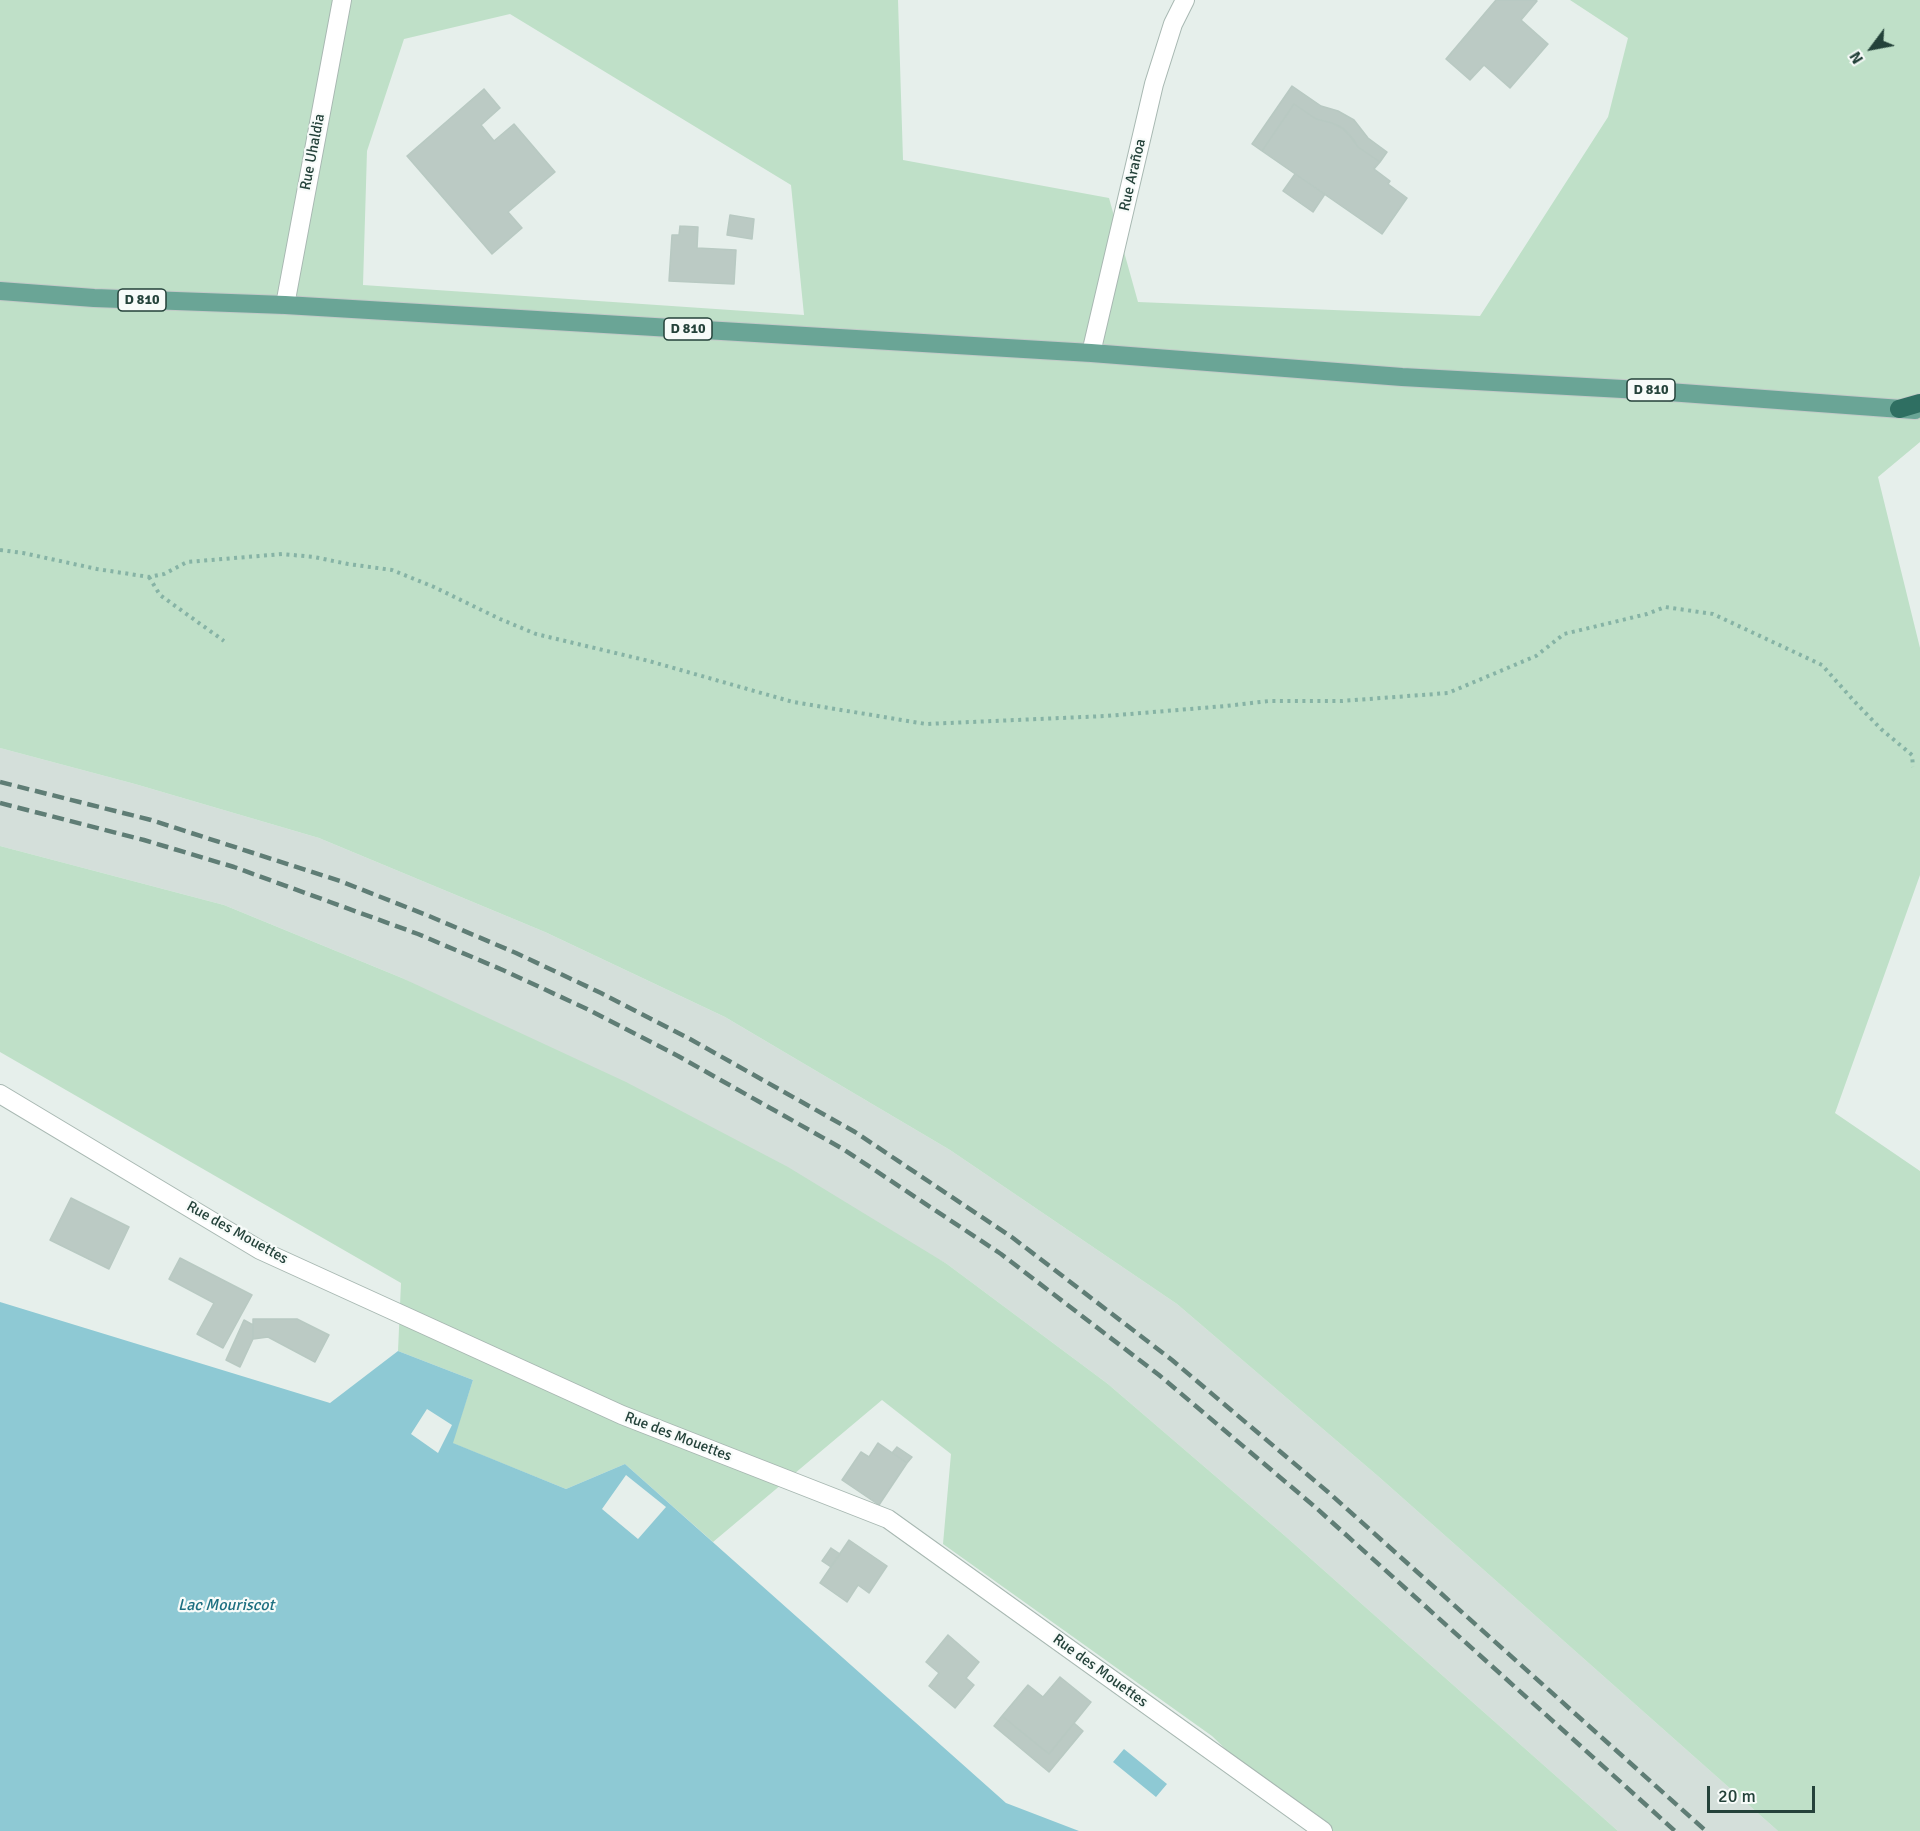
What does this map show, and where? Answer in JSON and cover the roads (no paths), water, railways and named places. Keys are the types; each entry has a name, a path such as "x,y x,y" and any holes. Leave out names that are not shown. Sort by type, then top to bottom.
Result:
{"highway":[{"path":"1899,409 1920,403"}],"main road":[{"name":"D 810","path":"0,291 94,298 285,304 1091,353 1402,377 1641,390 1920,410"}],"street":[{"name":"Rue Uhaldia","path":"285,304 342,0"},
{"name":"Rue Arañoa","path":"1091,353 1154,84 1173,24 1185,0"},
{"name":"Rue des Mouettes","path":"0,1094 260,1250 622,1415 888,1519 1323,1831"}],"water":[{"name":"Lac Mouriscot","path":"0,1302 330,1403 398,1351 473,1380 453,1443 566,1489 625,1464 1006,1803 1079,1831 0,1831"},
{"path":"1124,1749 1167,1784 1156,1797 1113,1762"}],"railway":[{"path":"0,782 151,820 340,881 429,916 601,993 690,1039 855,1132 1013,1238 1172,1360 1328,1492 1706,1831"},
{"path":"0,803 144,840 234,867 418,934 587,1009 678,1056 843,1149 1001,1254 1159,1375 1314,1506 1675,1831"}]}
